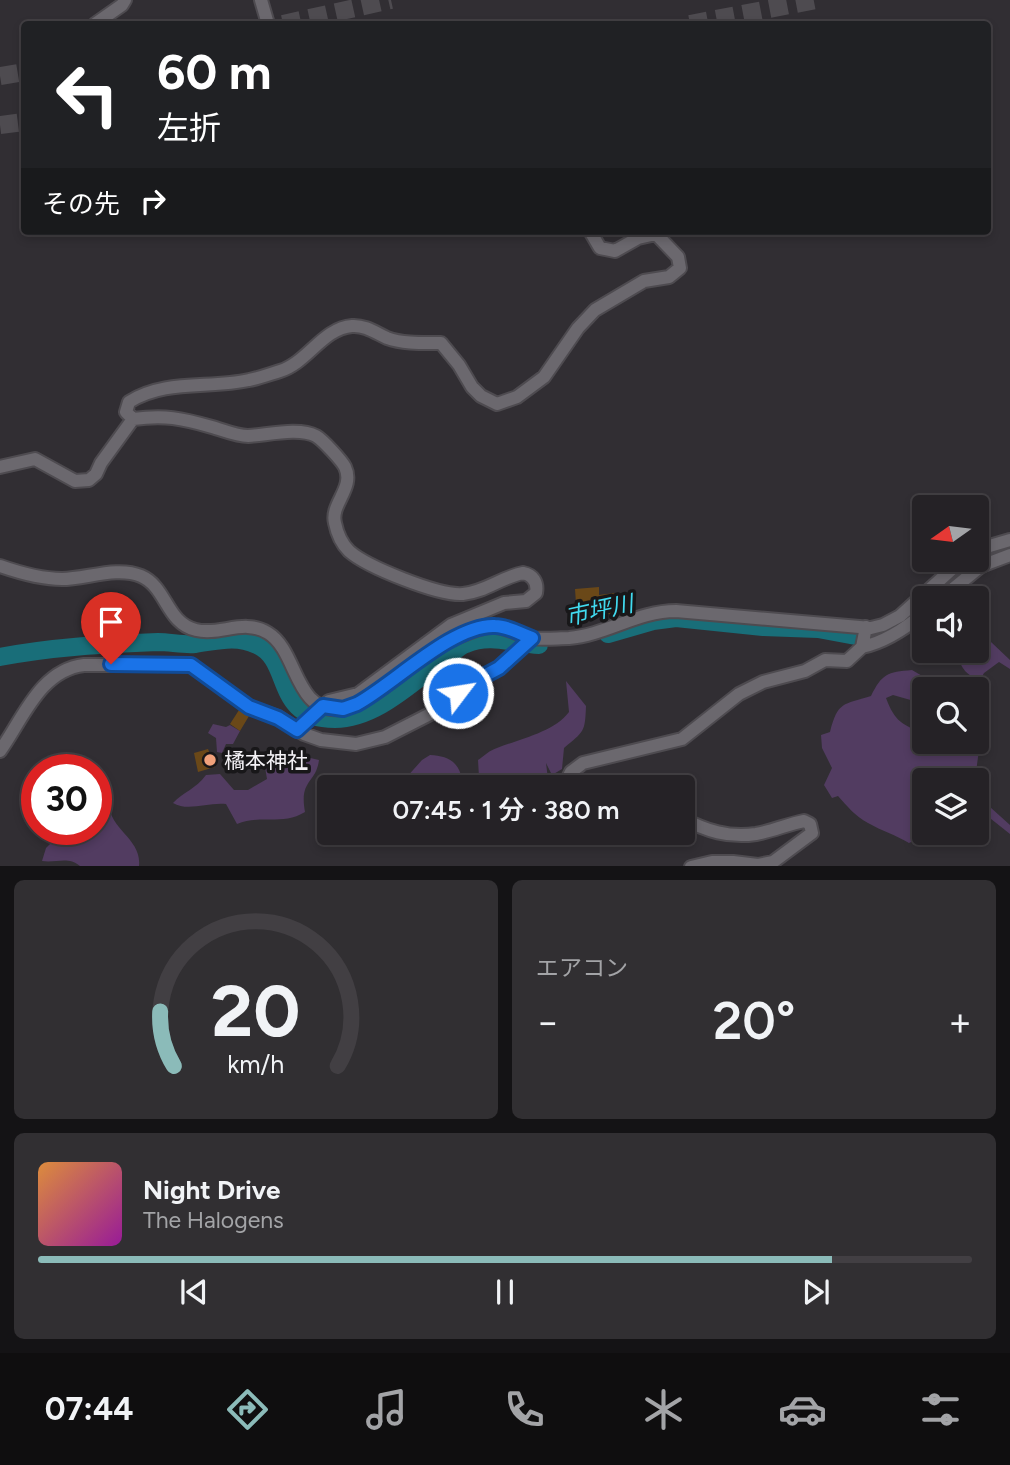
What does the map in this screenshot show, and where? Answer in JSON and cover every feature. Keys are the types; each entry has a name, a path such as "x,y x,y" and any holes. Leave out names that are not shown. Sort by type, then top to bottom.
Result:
{"street":[{"path":"99,21 125,0"},
{"path":"261,0 267,21"},
{"path":"592,235 600,248 615,251 638,238 652,235"},
{"path":"133,419 126,412 129,402 141,394 169,387 248,381 285,370 332,333 355,325 388,338 441,344 481,396 497,404 517,397 544,377 578,328 595,310 644,281 669,277 680,268 678,257 657,235"},
{"path":"0,467 35,459 75,481 89,480 96,474 133,419 160,415 244,436 291,432 315,435 345,467 347,480 333,515 338,535 349,551 378,568 446,593 473,592 523,573 535,580 536,593 530,599 504,603 459,621 358,694 333,699 297,730"},
{"path":"989,546 1010,540"},
{"path":"957,586 981,566 1010,555"},
{"path":"0,566 47,578 120,573 139,576 154,585 172,615 188,627 208,631 252,626 269,633 283,649 302,688 323,706 343,709 357,704 435,649 491,626 504,627 532,638 578,636 642,615 666,611 866,627 912,616"},
{"path":"940,586 952,572"},
{"path":"569,775 583,763 682,739 730,701 750,689 773,679 805,671 825,660 847,661 862,647 886,639 912,617"},
{"path":"862,647 866,627"},
{"path":"0,751 45,684 67,669 84,665 191,665 249,707 278,718 297,730 339,744 363,743 385,737 436,710 465,687 492,673 532,638"},
{"path":"691,866 712,862 758,865 773,862 812,833 810,824 804,821 755,834 724,835 695,825"}],"shaded area":[{"path":"989,641 1010,660 1010,669 999,662 982,677 973,677 961,664 989,663"},
{"path":"912,670 924,677 912,677 912,700 893,695 886,698 900,721 912,729 912,754 979,754 977,768 912,768 912,842 909,843 863,820 838,796 832,798 824,785 832,768 822,748 821,735 830,732 839,709 848,703 871,696 882,679 897,672"},
{"path":"566,681 586,706 584,727 564,748 562,769 552,775 546,763 548,775 479,775 478,760 494,749 546,730 569,712"},
{"path":"213,724 226,727 230,725 240,731 233,744 226,744 222,753 217,752 216,738 208,733"},
{"path":"284,752 319,760 315,774 304,793 305,812 288,818 237,824 226,804 185,807 173,803 206,775 220,774 234,790 248,790 267,779 265,767 269,759"},
{"path":"430,755 445,758 456,765 461,775 409,775"},
{"path":"989,807 1010,825 1010,834 989,817"},
{"path":"112,815 136,849 139,866 80,866 67,861 42,861 49,845 112,845"}],"building":[{"path":"599,587 599,595 615,593 617,613 577,618 575,589"},
{"path":"239,710 249,716 240,731 230,724"},
{"path":"208,749 215,767 198,772 194,753"}],"waterway":[{"name":"市坪川","path":"989,554 1010,547"},
{"name":"市坪川","path":"945,586 961,572"},
{"name":"市坪川","path":"608,634 653,621 676,618 763,627 818,629 861,637 892,630 912,616"},
{"name":"市坪川","path":"0,657 99,645 158,642 190,644 242,640 257,645 268,653 276,663 292,700 301,710 315,716 335,719 351,717 381,705 466,644 493,639 539,645"}],"tunnel":[{"path":"296,21 391,0"},
{"path":"706,21 816,0"},
{"path":"0,76 21,72"},
{"path":"0,125 21,122"}],"place":[{"name":"橘本神社","path":"210,760"}],"route":[{"path":"111,664 183,663 197,667 249,707 278,718 297,730 323,706 343,709 357,704 435,649 479,629 504,627 532,638 499,668 458,693"}]}
